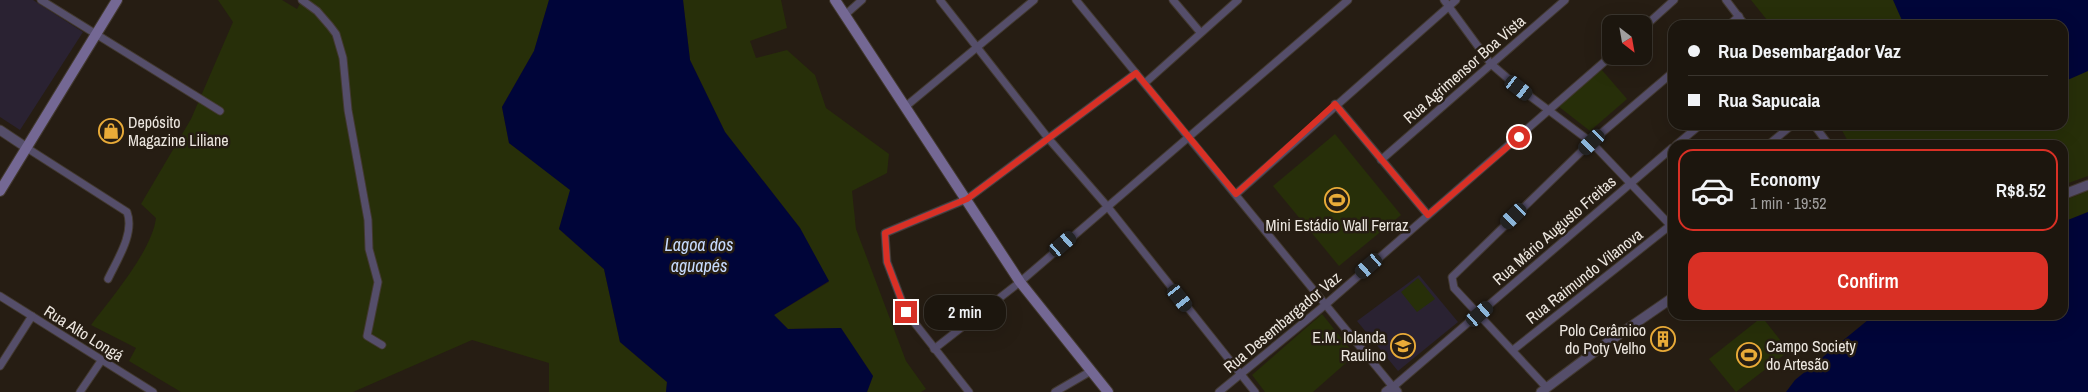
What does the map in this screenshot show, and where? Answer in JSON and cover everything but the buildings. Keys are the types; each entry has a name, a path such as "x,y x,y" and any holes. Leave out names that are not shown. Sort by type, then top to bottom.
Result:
{"main road":[{"path":"0,192 117,0"},
{"path":"835,0 1020,282 1108,392"}],"street":[{"path":"41,0 220,111"},
{"path":"302,0 317,11 336,34 343,58 348,110 368,220 369,249 378,282 367,336 382,344"},
{"path":"845,15 862,0"},
{"path":"940,0 1048,138 1107,206 1255,392"},
{"path":"905,107 1034,0"},
{"path":"1076,0 1236,194 1392,390"},
{"path":"1173,0 1200,32"},
{"path":"1145,83 1238,0"},
{"path":"934,349 1020,282 1348,0"},
{"path":"1236,194 1447,3 1456,0"},
{"name":"Rua Agrimensor Boa Vista","path":"1381,160 1564,0"},
{"path":"1652,20 1674,0"},
{"path":"1726,0 1742,20"},
{"path":"1447,3 1491,64 1550,112 1592,142 1630,184 1668,221"},
{"path":"1734,20 1739,16"},
{"name":"Rua Desembargador Vaz","path":"1219,392 1325,305 1550,112 1602,64"},
{"path":"968,392 906,312 887,262 885,233 967,199 1136,73"},
{"path":"1668,76 1592,142 1455,273 1452,280 1454,288 1513,350 1544,390 1668,301"},
{"path":"1335,104 1428,215"},
{"path":"0,130 127,212 129,227 126,239 108,279"},
{"path":"1682,140 1694,130"},
{"path":"1774,140 1786,130"},
{"name":"Rua Mário Augusto Freitas","path":"1392,390 1668,151"},
{"path":"2068,193 2088,185"},
{"name":"Rua Raimundo Vilanova","path":"1513,350 1668,228"},
{"name":"Rua Alto Longá","path":"0,296 153,392"},
{"path":"0,366 32,316"},
{"path":"80,392 101,361"},
{"path":"1055,392 1091,372"}],"shaded area":[{"path":"0,0 33,0 83,32 20,130 0,117"},
{"name":"E.M. Iolanda Raulino","path":"1419,275 1458,322 1398,371 1357,321"}],"green space":[{"path":"218,0 282,0 297,9 302,0 549,0 534,51 502,107 509,143 571,190 559,229 604,269 620,342 667,382 666,392 549,392 549,363 472,340 353,392 181,392 129,361 136,348 91,325 130,274 153,231 156,218 141,204 191,119 233,22"},
{"path":"683,0 781,0 787,28 750,41 756,58 787,50 815,75 826,108 889,154 887,173 852,191 856,229 906,361 926,389 921,392 867,392 873,376 841,328 788,329 774,315 829,282 800,228 725,132 690,60"},
{"path":"1751,0 2088,0 2088,176 2068,183 2068,140 1847,140 1842,130 2068,130 2068,20 1767,20"},
{"path":"1601,69 1627,99 1590,131 1558,106"},
{"name":"Mini Estádio Wall Ferraz","path":"1335,134 1401,215 1339,266 1273,186"},
{"path":"2088,191 2088,212 2068,220 2068,199"},
{"path":"1418,278 1435,299 1417,312 1401,292"},
{"path":"1322,314 1355,355 1313,392 1265,392 1252,375"},
{"name":"Campo Society do Artesão","path":"1758,320 1764,320 1789,351 1736,392 1709,359"}],"water":[{"name":"Lagoa dos aguapés","path":"549,0 683,0 690,60 725,132 800,228 829,281 774,315 788,329 841,328 873,376 867,392 666,392 667,382 620,342 604,269 559,229 570,190 509,143 502,107 534,51"},
{"path":"1893,0 2088,0 2088,71 2068,80 2068,20 1902,20"},
{"path":"2088,212 2088,392 1786,392 1795,380 1868,320 2068,320 2068,220"}],"place":[{"name":"Depósito Magazine Liliane","path":"111,131"},
{"name":"Mini Estádio Wall Ferraz","path":"1337,200"},
{"name":"Polo Cerâmico do Poty Velho","path":"1663,339"},
{"name":"E.M. Iolanda Raulino","path":"1403,346"},
{"name":"Campo Society do Artesão","path":"1749,355"}],"route":[{"path":"906,312 887,262 885,233 967,199 1136,73 1236,194 1335,104 1428,215 1519,137"}]}
